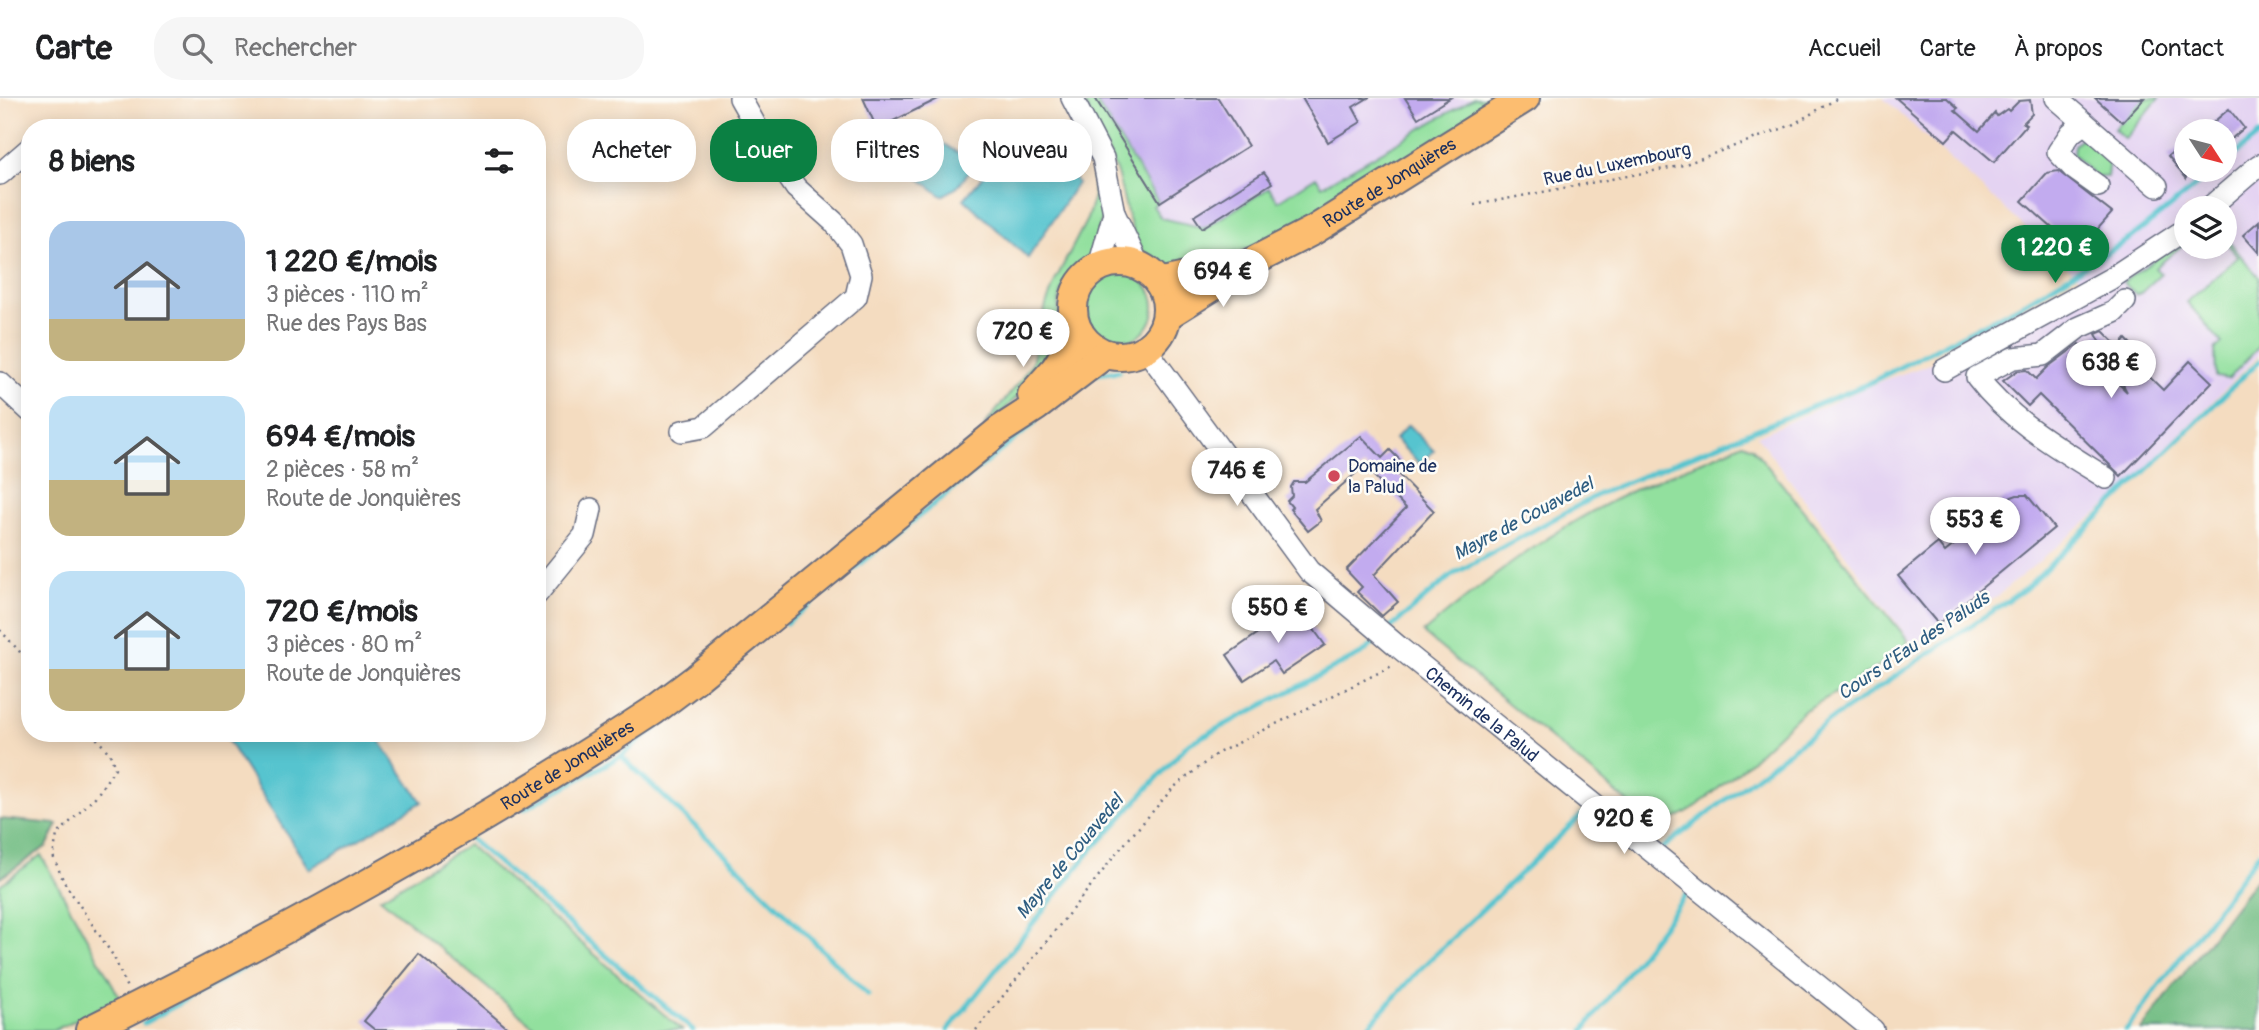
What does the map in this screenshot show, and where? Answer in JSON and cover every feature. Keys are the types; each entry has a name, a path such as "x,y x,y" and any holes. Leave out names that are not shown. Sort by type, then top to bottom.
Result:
{"main road":[{"name":"Route de Jonquières","path":"1146,349 1157,338 1167,315 1252,262 1314,230 1525,98"},
{"name":"Route de Jonquières","path":"1099,267 1112,262 1126,262 1149,274 1252,262"},
{"path":"1099,267 1080,284 1075,295 1072,308 1079,332 1087,344 1105,354 1126,356 1146,349"},
{"path":"1149,274 1166,296 1167,315"},
{"name":"Route de Jonquières","path":"1000,430 1055,369 1079,332"},
{"name":"Route de Jonquières","path":"90,1030 272,938 363,887 653,711 1000,430 1037,407 1105,354"}],"street":[{"path":"682,431 704,426 856,297 861,275 851,244 834,222 796,188 766,144 740,98"},
{"path":"1072,98 1103,158 1114,213 1149,274"},
{"path":"2056,98 2157,186"},
{"path":"2085,123 2071,133 2058,152 2074,169 2098,186"},
{"path":"0,174 21,156"},
{"path":"2223,196 2259,165"},
{"path":"1099,267 1114,213"},
{"path":"1944,370 2110,279 2174,237"},
{"path":"2106,478 2053,445 1994,400 1977,377 2013,358 2043,355 2078,328 2114,312 2125,301"},
{"name":"Chemin de la Palud","path":"1146,349 1309,571 1406,653 1873,1030"},
{"path":"0,383 21,403"},
{"path":"546,583 585,535 592,509"}],"path":[{"name":"Rue du Luxembourg","path":"1474,205 1680,166 1792,125 1838,98"},
{"path":"0,630 21,653"},
{"path":"976,1030 1121,848 1173,788 1216,754 1406,653"},
{"path":"100,742 110,754 115,768 97,795 57,835 53,856 64,882 114,957 135,1007"}],"shaded area":[{"path":"1084,98 1505,98 1218,258 1147,237"},
{"path":"1883,98 2259,98 2259,355 2118,496 1996,597 1916,649 1757,436 1883,380 1925,366 2086,283"}],"green space":[{"path":"1082,98 1094,98 1158,201 1153,206 1161,218 1205,228 1269,188 1278,201 1316,177 1322,186 1474,98 1504,98 1357,191 1260,245 1174,271 1159,266 1147,257 1139,244 1132,229 1115,168"},
{"path":"2143,98 2159,98 2125,139 2114,129"},
{"path":"2083,136 2092,139 2109,159 2107,177 2095,177 2073,154 2074,145"},
{"path":"1092,163 1101,187 1102,217 1093,254 1069,276 1062,290 1058,305 1062,336 1018,396 984,426 1032,362 1046,305 1056,279 1087,219 1094,196"},
{"path":"2174,246 2174,252 2155,268 2161,274 2141,293 2136,295 2123,282"},
{"path":"2237,251 2259,277 2259,347 2228,379 2216,377 2215,350 2222,343 2187,302 2238,257"},
{"path":"1119,272 1144,282 1154,307 1144,332 1119,342 1094,332 1084,307 1094,282"},
{"path":"1743,443 1752,447 1908,640 1906,648 1847,687 1803,711 1743,768 1697,806 1659,828 1423,633 1496,574 1575,521 1644,485"},
{"path":"0,819 58,824 47,846 0,878"},
{"path":"468,845 682,1030 538,1030 380,898"},
{"path":"41,855 120,998 55,1030 0,1030 0,885"},
{"path":"2259,875 2259,1030 2141,1030"}],"water":[{"path":"944,144 958,153 958,182 961,182 942,196 924,182 944,182"},
{"path":"978,182 1077,183 1028,258 964,199"},
{"path":"1408,425 1434,451 1420,464 1395,439"},
{"path":"229,742 380,742 422,802 309,869"}],"building":[{"path":"863,98 940,98 897,119 872,119"},
{"path":"1095,98 1218,98 1248,146 1160,202"},
{"path":"1302,98 1368,98 1353,107 1361,122 1328,142"},
{"path":"1405,98 1450,98 1418,118"},
{"path":"1896,98 1947,98 1958,108 1955,110 1979,131 1995,113 1997,116 2007,109 2009,111 2019,101 2030,100 2032,114 2023,123 2026,125 1994,162 1956,130 1946,141"},
{"path":"2095,98 2144,98 2122,122"},
{"path":"2229,109 2237,119 2236,119 2217,119"},
{"path":"2237,119 2244,128 2237,134"},
{"path":"2174,151 2174,163 2168,156"},
{"path":"2058,171 2112,213 2078,251 2022,201 2047,173"},
{"path":"1264,172 1272,183 1202,228 1194,216"},
{"path":"2259,221 2259,253 2243,235"},
{"path":"2103,331 2119,347 2126,339 2143,357 2136,364 2163,390 2190,361 2212,382 2121,476 2039,395 2028,406 2003,381 2017,371 2027,370 2036,379 2079,344 2127,392 2096,334"},
{"path":"1361,436 1382,458 1390,450 1401,461 1393,469 1434,511 1374,575 1398,602 1382,616 1357,592 1362,587 1346,570 1406,508 1364,466 1315,509 1321,521 1308,531 1290,509 1292,507 1287,501 1292,496 1291,487 1294,482 1305,482"},
{"path":"2017,495 2027,495 2054,528 1938,624 1898,576 1938,543 1945,552 2000,508 2001,501"},
{"path":"1297,606 1325,645 1282,674 1273,661 1244,680 1227,655"},
{"path":"419,954 510,1030 375,1030 364,1021"}],"waterway":[{"name":"Mayre de Couavedel","path":"2237,153 2259,135"},
{"name":"Mayre de Couavedel","path":"1388,630 1452,575 1601,493 1865,385 2021,305 2131,238 2201,182"},
{"name":"Cours d'Eau des Paluds","path":"1660,850 1830,720 2025,589 2259,361"},
{"path":"1097,374 1119,371"},
{"path":"786,623 1035,423"},
{"name":"Mayre de Couavedel","path":"948,1030 1089,853 1188,744 1363,653 1381,637"},
{"path":"524,809 621,756 688,702"},
{"path":"621,756 868,995"},
{"path":"1365,1030 1419,970 1587,810"},
{"path":"469,838 693,1030"},
{"path":"2126,1030 2259,853"},
{"path":"1584,1030 1689,891"},
{"path":"144,1023 309,932"}],"place":[{"name":"Domaine de la Palud","path":"1334,476"}]}
